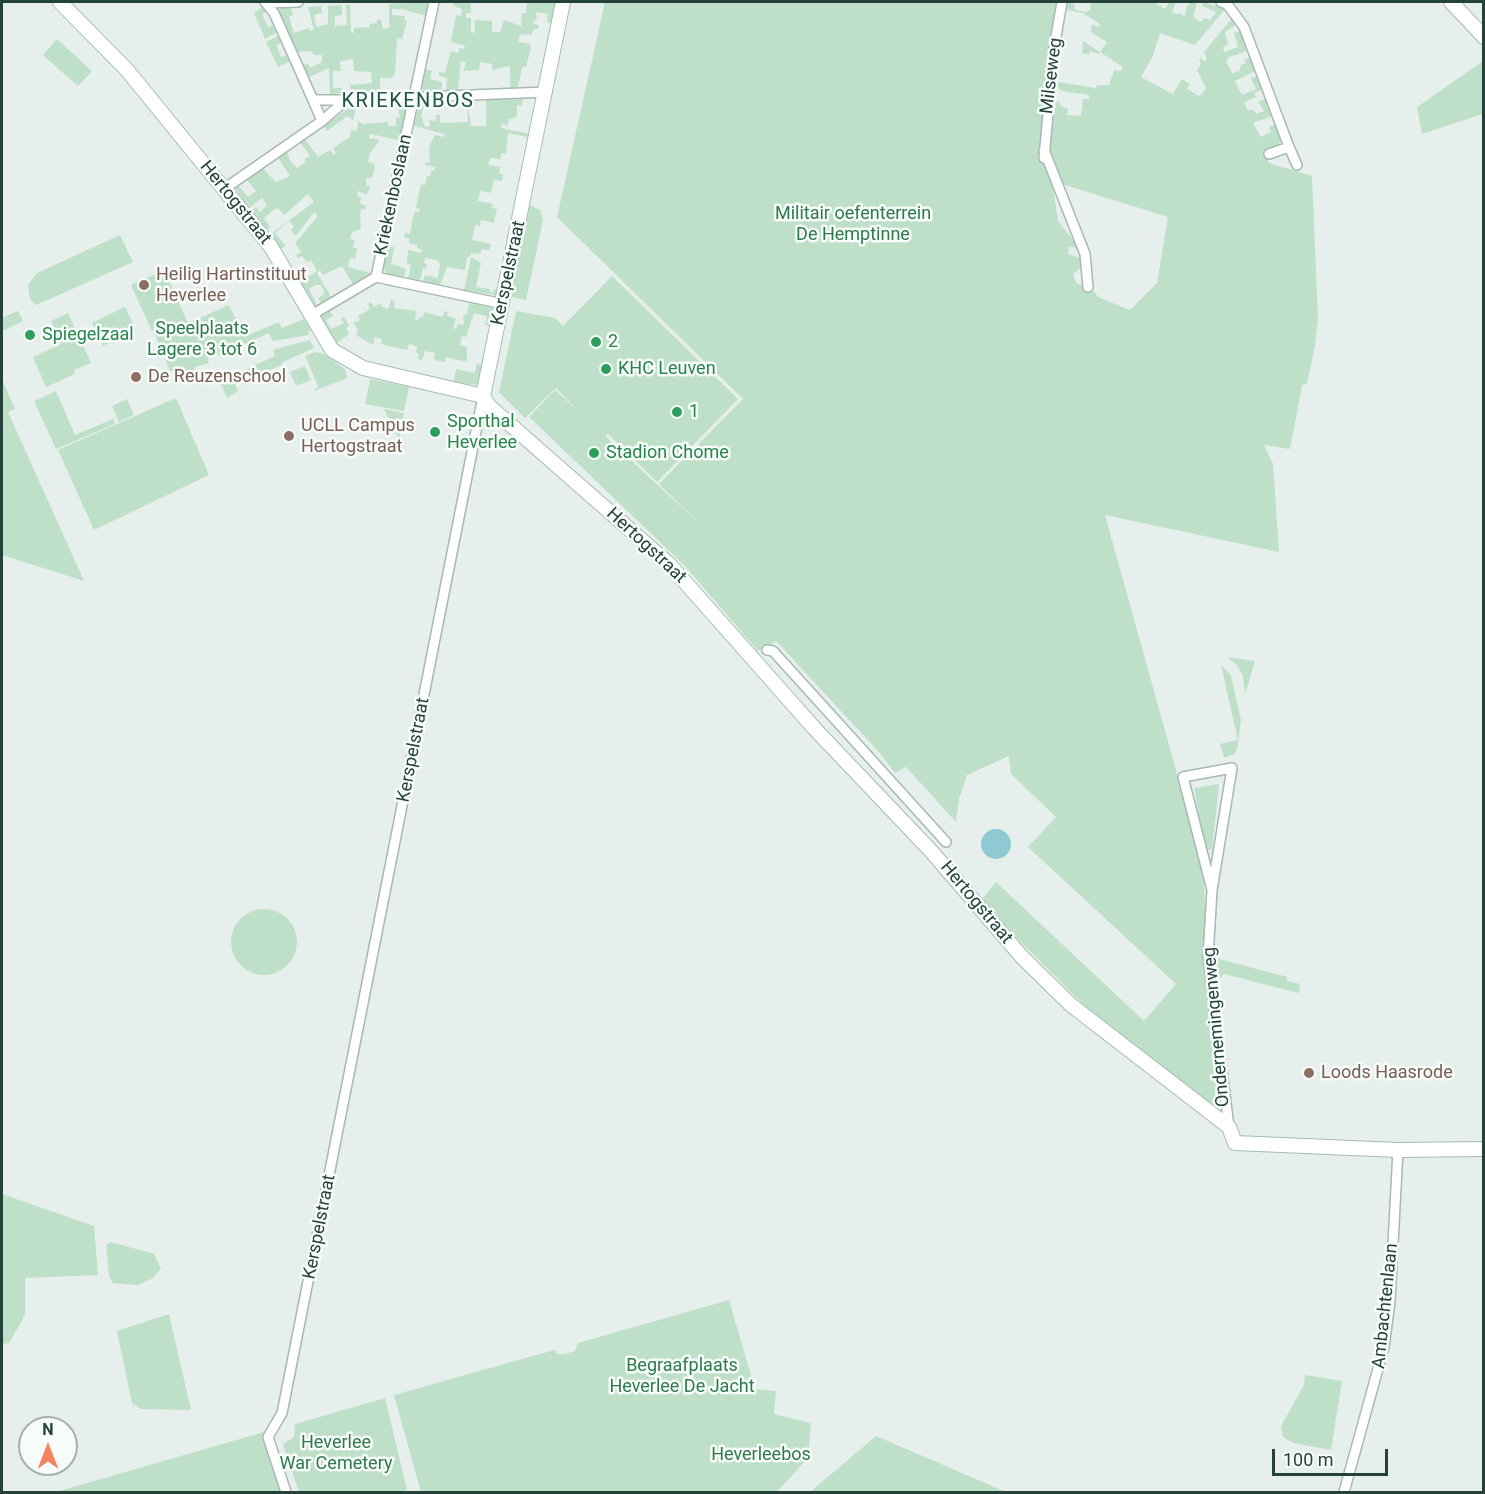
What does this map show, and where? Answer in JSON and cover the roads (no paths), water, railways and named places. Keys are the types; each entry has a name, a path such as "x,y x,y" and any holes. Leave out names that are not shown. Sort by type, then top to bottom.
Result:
{"street":[{"name":"Hertogstraat","path":"60,2 127,69 271,247 326,345 360,367 483,396 489,405 669,564 814,728 931,851 1022,957 1071,1005 1229,1126"},
{"path":"298,2 267,2 322,121"},
{"name":"Kriekenboslaan","path":"310,316 376,277 435,2"},
{"name":"Kerspelstraat","path":"286,1492 268,1437 282,1413 285,1402 483,396 547,92 563,2"},
{"name":"Milseweg","path":"1062,2 1044,154 1085,254 1088,287"},
{"path":"1221,2 1227,4 1244,27 1297,165"},
{"path":"1451,2 1484,37"},
{"path":"313,100 547,92"},
{"path":"224,189 322,121 346,100"},
{"path":"1269,154 1290,147"},
{"path":"376,277 502,304"},
{"path":"766,650 773,651 946,842"},
{"name":"Ondernemingenweg","path":"1212,890 1183,777 1232,768 1212,890 1208,957 1229,1126"},
{"path":"1229,1126 1235,1143 1398,1150 1484,1149"},
{"name":"Ambachtenlaan","path":"1344,1492 1373,1394 1384,1347 1390,1302 1398,1150"}],"water":[{"path":"996,829 1006,834 1011,844 1006,854 996,859 986,854 981,844 986,834"}],"place":[{"name":"Heilig Hartinstituut Heverlee","path":"144,285"},
{"name":"Spiegelzaal","path":"30,335"},
{"name":"2","path":"596,342"},
{"name":"KHC Leuven","path":"606,369"},
{"name":"De Reuzenschool","path":"136,377"},
{"name":"1","path":"677,412"},
{"name":"Sporthal Heverlee","path":"435,432"},
{"name":"UCLL Campus Hertogstraat","path":"289,436"},
{"name":"Stadion Chome","path":"594,453"},
{"name":"Loods Haasrode","path":"1309,1073"}],"district":[{"name":"KRIEKENBOS","path":"408,102"}],"park label":[{"name":"Militair oefenterrein De Hemptinne","path":"853,224"},
{"name":"Speelplaats Lagere 3 tot 6","path":"202,339"},
{"name":"Begraafplaats Heverlee De Jacht","path":"682,1376"},
{"name":"Heverlee War Cemetery","path":"336,1453"},
{"name":"Heverleebos","path":"761,1455"}]}
